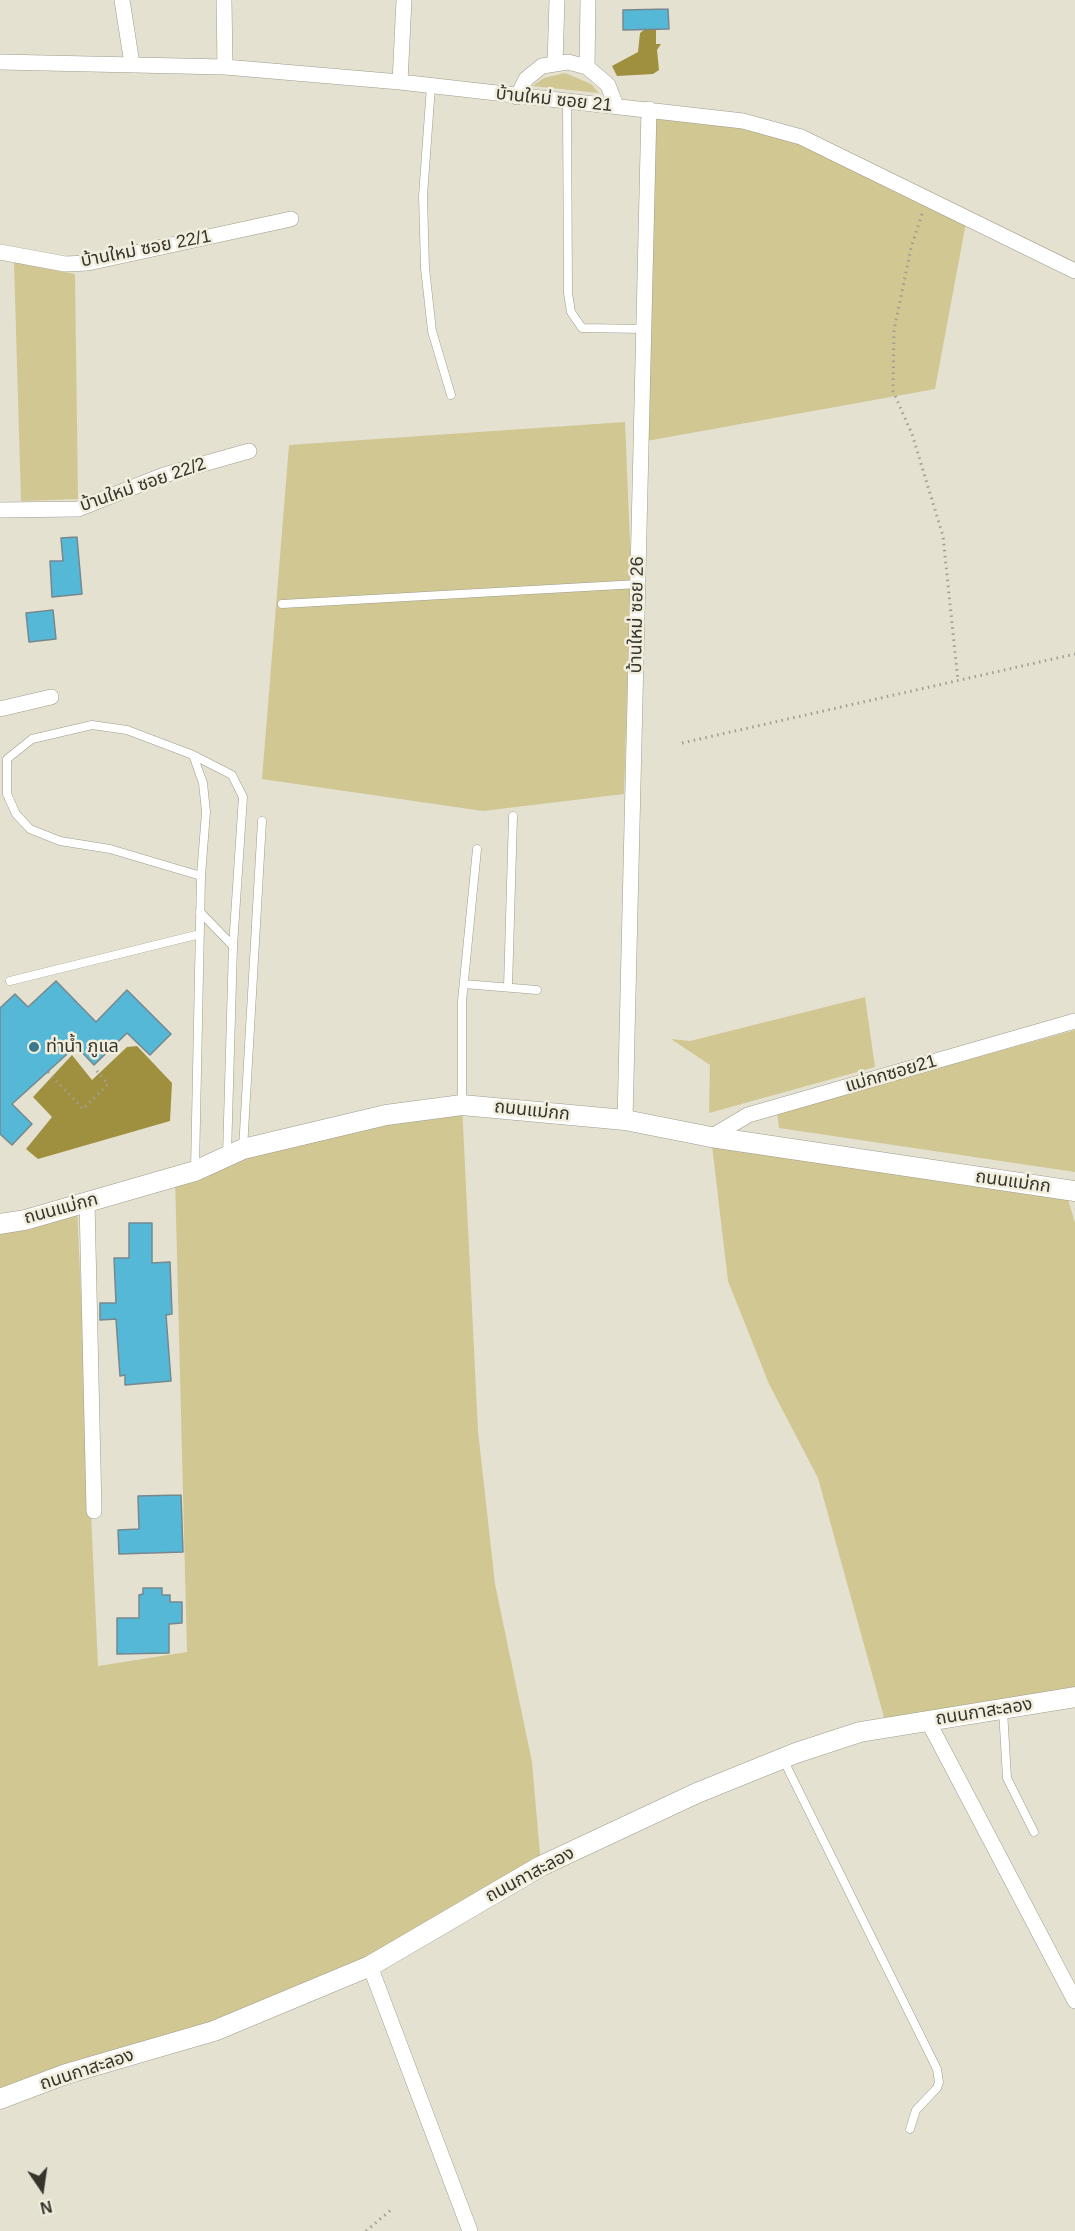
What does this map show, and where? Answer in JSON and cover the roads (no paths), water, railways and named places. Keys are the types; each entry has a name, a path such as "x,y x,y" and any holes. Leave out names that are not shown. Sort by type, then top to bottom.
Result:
{"street":[{"path":"122,0 132,64"},
{"path":"224,0 225,67"},
{"path":"400,82 404,0"},
{"path":"555,64 557,0"},
{"path":"587,68 588,0"},
{"name":"บ้านใหม่ ซอย 21","path":"0,62 225,67 400,82 743,121 801,137 1075,271"},
{"path":"517,97 526,79 542,66 568,62 587,68 608,85 616,106"},
{"name":"บ้านใหม่ ซอย 26","path":"625,1120 649,109"},
{"name":"บ้านใหม่ ซอย 22/1","path":"0,252 65,264 88,263 291,219"},
{"name":"บ้านใหม่ ซอย 22/2","path":"0,510 78,509 164,475 249,451"},
{"path":"0,709 51,697"},
{"name":"แม่กกซอย21","path":"711,1137 748,1114 1075,1021"},
{"name":"ถนนแม่กก","path":"0,1224 25,1220 195,1171 235,1153 386,1115 462,1105 625,1120 711,1137 1075,1191"},
{"path":"87,1202 94,1511"},
{"name":"ถนนกาสะลอง","path":"0,2099 66,2074 214,2031 370,1966 541,1866 697,1793 782,1758 860,1732 1075,1697"},
{"path":"928,1721 1075,2001"},
{"path":"370,1966 470,2231"}],"lane":[{"path":"431,86 423,196 425,268 432,331 451,395"},
{"path":"567,102 568,293 571,312 582,328 644,329"},
{"path":"282,604 638,584"},
{"path":"201,876 110,849 60,841 30,830 16,814 7,794 7,759 32,739 92,725 127,730 173,746 232,775 243,797 233,946 235,1153"},
{"path":"193,755 203,783 206,812 201,876 195,1171"},
{"path":"508,987 513,816"},
{"path":"235,1153 262,821"},
{"path":"462,1105 464,984 477,849"},
{"path":"200,912 233,946"},
{"path":"10,981 200,934"},
{"path":"464,984 537,990"},
{"path":"1003,1709 1007,1778 1034,1832"},
{"path":"782,1758 937,2069 939,2082 937,2088 916,2110 910,2129"}],"place":[{"name":"ท่าน้ำ ภูแล","path":"34,1047"}]}
